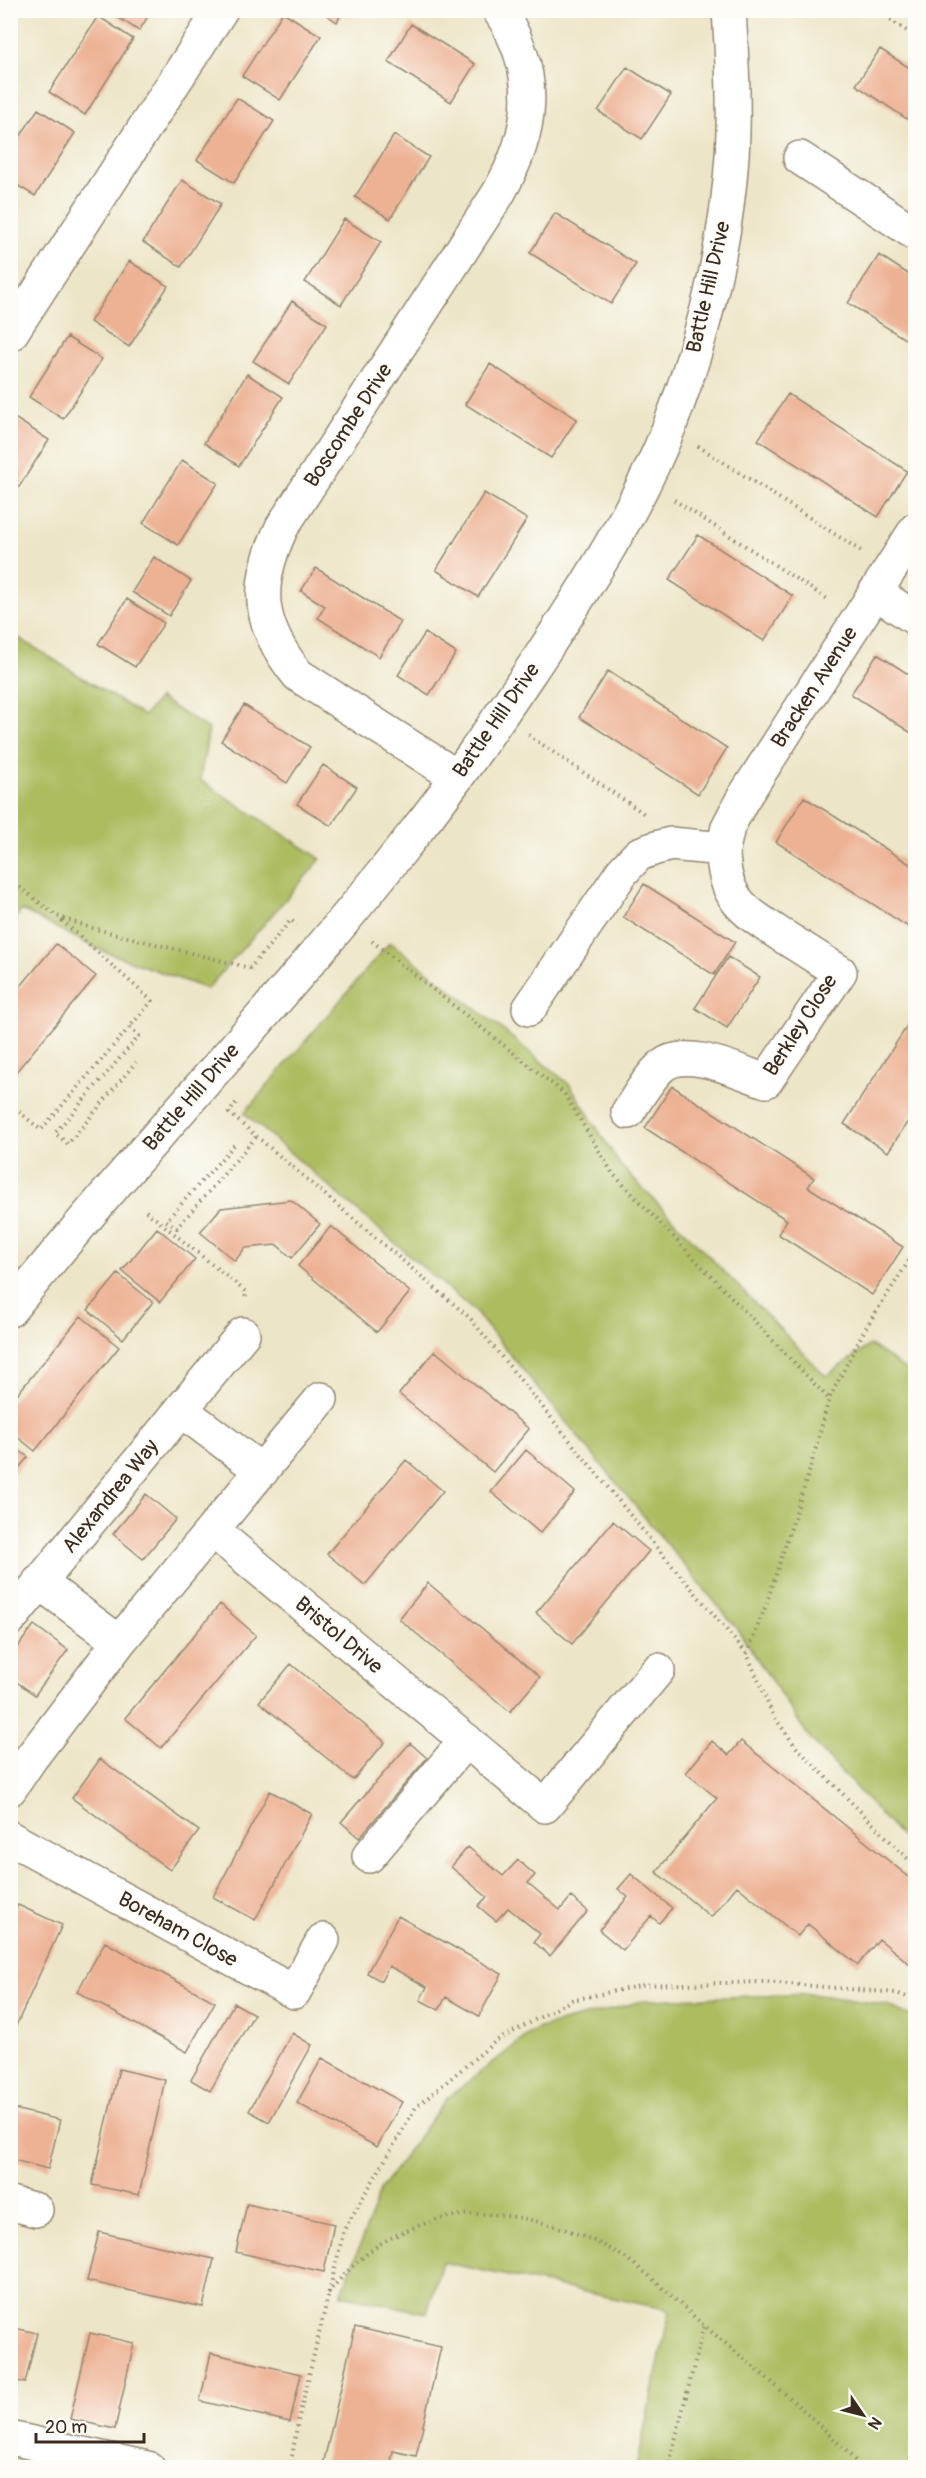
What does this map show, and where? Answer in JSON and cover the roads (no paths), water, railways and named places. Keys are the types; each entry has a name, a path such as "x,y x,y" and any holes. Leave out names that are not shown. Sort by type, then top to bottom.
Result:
{"street":[{"path":"10,335 221,10"},
{"name":"Boscombe Drive","path":"457,777 298,675 280,653 269,628 263,602 264,577 271,551 282,527 498,194 513,167 522,143 528,96 519,47 499,10"},
{"name":"Battle Hill Drive","path":"14,1300 413,836 500,716 601,560 644,481 669,428 690,367 705,313 728,198 732,156 733,100 729,10"},
{"path":"800,158 915,234"},
{"name":"Bracken Avenue","path":"723,849 728,827 742,800 915,529"},
{"path":"882,580 915,619"},
{"path":"529,1009 622,872 639,854 671,844 723,849"},
{"name":"Berkley Close","path":"628,1112 661,1067 674,1059 689,1058 707,1061 766,1081 840,972 745,911 731,892 723,870 723,849"},
{"name":"Alexandrea Way","path":"10,1619 243,1334"},
{"path":"10,1789 119,1642 321,1399"},
{"path":"180,1410 262,1471"},
{"name":"Bristol Drive","path":"212,1530 545,1806 658,1670"},
{"path":"39,1582 119,1642"},
{"path":"369,1856 466,1740"},
{"name":"Boreham Close","path":"10,1838 294,1992 323,1940"},
{"path":"10,2438 148,2468"}]}
